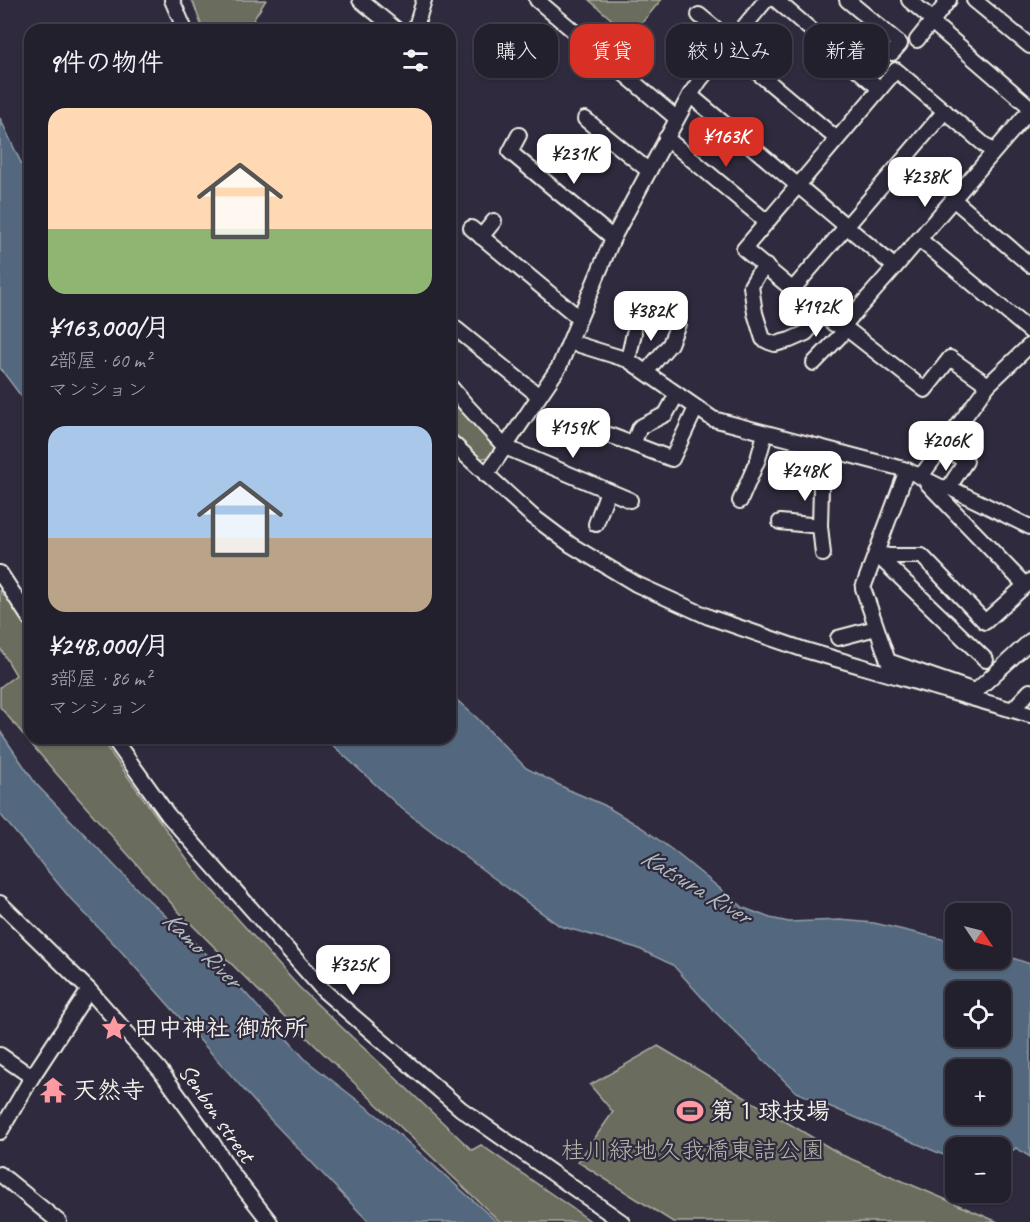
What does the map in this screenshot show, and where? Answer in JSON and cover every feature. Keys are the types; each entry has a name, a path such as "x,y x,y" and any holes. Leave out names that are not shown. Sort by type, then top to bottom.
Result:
{"street":[{"path":"172,0 182,24"},
{"path":"360,0 390,24"},
{"path":"417,24 424,0"},
{"path":"537,0 676,118"},
{"path":"746,24 766,0"},
{"path":"776,0 880,89"},
{"path":"847,0 904,43 932,21 949,0"},
{"path":"814,363 841,335 843,326 1029,113 909,0"},
{"path":"974,0 1030,46"},
{"path":"699,15 709,24"},
{"path":"988,386 950,358 925,390 843,326 834,324 744,249 896,70 993,152"},
{"path":"486,475 559,367 613,238 676,118 702,78"},
{"path":"768,78 837,139"},
{"path":"690,95 895,267"},
{"path":"793,289 945,111"},
{"path":"585,119 649,171"},
{"path":"519,135 510,152 613,238"},
{"path":"666,138 767,222"},
{"path":"953,199 1030,265"},
{"path":"494,221 476,232 579,318"},
{"path":"919,239 1030,331"},
{"path":"766,266 751,286 755,313 764,339 775,344 790,340 806,333 822,314"},
{"path":"646,372 670,344 678,324"},
{"path":"456,329 539,396"},
{"path":"628,360 633,333"},
{"path":"570,342 628,360 713,419 916,475 941,487 950,488 1030,527"},
{"path":"1012,710 976,692 888,661 863,588 876,554 916,475 924,472 988,386 1030,345"},
{"path":"456,393 505,447 630,500"},
{"path":"633,444 640,428 666,414 677,394"},
{"path":"609,435 672,459 696,408"},
{"path":"740,501 758,459 765,434"},
{"path":"456,447 531,515 571,545 636,584 709,617 805,650 1030,715"},
{"path":"943,448 966,461 950,488"},
{"path":"822,449 820,526 822,554"},
{"path":"876,554 922,556 986,622 1028,583 916,475"},
{"path":"596,524 608,491"},
{"path":"780,522 820,526"},
{"path":"876,554 986,660"},
{"path":"0,573 24,611"},
{"path":"837,638 876,628"},
{"path":"976,692 1030,641"},
{"path":"1012,710 1030,691"},
{"path":"117,744 168,815 324,991 461,1109 622,1222"},
{"name":"Senbon street","path":"0,903 89,990 160,1070 231,1172 270,1222"},
{"path":"0,1132 32,1077 89,990"},
{"path":"0,1055 32,1077"},
{"path":"0,1174 57,1222"}],"green space":[{"path":"191,0 266,0 251,24 201,24"},
{"path":"589,0 661,0 641,24 617,24"},
{"path":"456,406 496,449 486,458 477,459 456,439"},
{"path":"0,582 24,623 24,735 0,707 0,687 16,675 0,648"},
{"path":"31,744 104,744 201,878 299,987 472,1150 481,1145 592,1222 501,1222 498,1220 281,1013 179,912"},
{"name":"桂川緑地久我橋東詰公園","path":"658,1046 842,1155 945,1199 945,1203 954,1203 998,1222 673,1222 578,1162 613,1112 590,1085"}],"water":[{"path":"0,118 24,169 24,400 0,368"},
{"name":"Katsura River","path":"456,699 526,768 604,805 644,829 744,908 770,918 789,922 840,920 874,923 945,940 945,969 1011,969 1011,957 1030,964 1030,1157 1016,1148 1011,1152 1011,1137 945,1137 945,1156 796,1092 713,1010 673,965 637,948 560,926 401,808 332,744 456,744"},
{"path":"0,731 36,784 138,890 230,976 307,1061 383,1120 497,1222 369,1222 267,1116 119,949 70,898 0,814"}],"place":[{"name":"田中神社 御旅所","path":"114,1028"},
{"name":"天然寺","path":"53,1090"},
{"name":"第１球技場","path":"690,1111"}],"water label":[{"name":"Kamo River","path":"202,949"}]}
